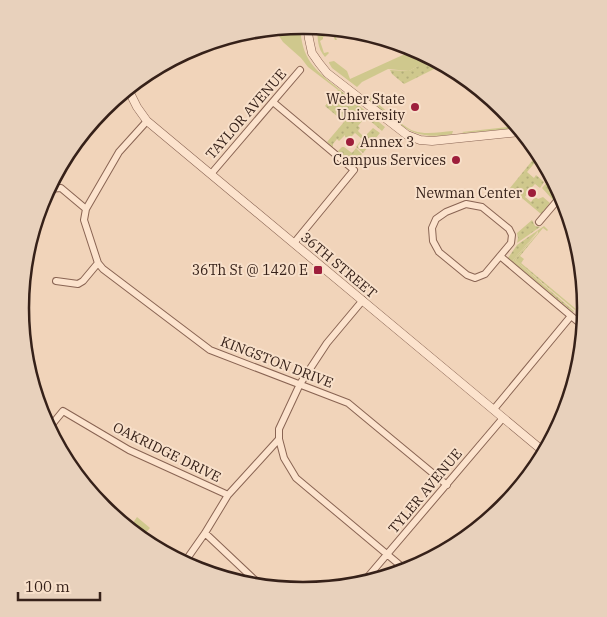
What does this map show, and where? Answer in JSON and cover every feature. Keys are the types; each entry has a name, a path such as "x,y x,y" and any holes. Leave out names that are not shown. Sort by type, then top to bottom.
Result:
{"street":[{"path":"309,34 312,53 322,68 406,135 420,140 432,141 514,133"},
{"name":"TAYLOR AVENUE","path":"211,174 300,70"},
{"name":"36TH STREET","path":"131,95 147,121 540,448"},
{"path":"273,102 354,170 294,243"},
{"path":"56,281 78,284 83,281 98,263 84,220 86,208 119,152 147,121"},
{"path":"56,188 61,188 86,208"},
{"path":"539,222 556,202"},
{"path":"466,204 482,208 509,229 512,235 511,242 500,256 485,274 475,278 467,275 439,252 433,241 432,228 436,219 446,212 466,204"},
{"path":"500,256 578,321"},
{"name":"KINGSTON DRIVE","path":"98,263 103,270 210,350 348,403 447,484"},
{"path":"363,300 327,343 300,384 279,429 279,439 284,458 296,478 400,566"},
{"path":"494,410 571,316"},
{"name":"OAKRIDGE DRIVE","path":"54,423 63,412 129,450 228,494"},
{"name":"TYLER AVENUE","path":"371,575 503,418"},
{"path":"188,557 228,494 279,439"},
{"path":"204,533 253,579"}],"shaded area":[{"path":"301,34 303,47 311,63 339,89 308,67 279,36"},
{"path":"318,34 332,35 323,37 320,41 324,53 329,53 325,57 319,47"},
{"path":"406,54 429,64 418,66 409,71 388,69 362,82 357,87 332,68 329,62 334,61 347,71 350,79"},
{"path":"429,64 436,68 404,84 390,70 409,71 418,66"},
{"path":"339,89 385,127 382,131 368,119 366,121 364,119 358,126 360,128 358,131 364,137 373,128 380,133 363,153 356,147 362,139 355,133 350,138 345,137 345,135 339,141 337,139 333,147 327,142 344,122 325,106"},
{"path":"368,94 391,115 414,131 433,133 453,131 452,134 426,135 406,129 369,100"},
{"path":"510,127 511,129 464,133 462,132"},
{"path":"342,147 352,153 356,148 362,154 353,163 338,151"},
{"path":"534,159 536,162 527,172 534,178 536,175 544,182 540,188 535,184 529,188 525,197 531,202 535,197 538,199 543,197 550,203 541,214 510,188"},
{"path":"547,182 555,198 553,200 542,188"},
{"path":"532,220 535,226 540,227 517,243 517,233"},
{"path":"544,226 548,230 543,228 520,256 524,259 521,263 576,309 515,260 538,231 513,260 573,312 508,258 517,245"},
{"path":"541,228 515,260 574,311 513,260"},
{"path":"137,517 150,528 146,533 133,523"}],"place":[{"name":"Weber State University","path":"415,107"},
{"name":"Annex 3","path":"350,142"},
{"name":"Campus Services","path":"456,160"},
{"name":"Newman Center","path":"532,193"},
{"name":"36Th St @ 1420 E","path":"318,270"}]}
